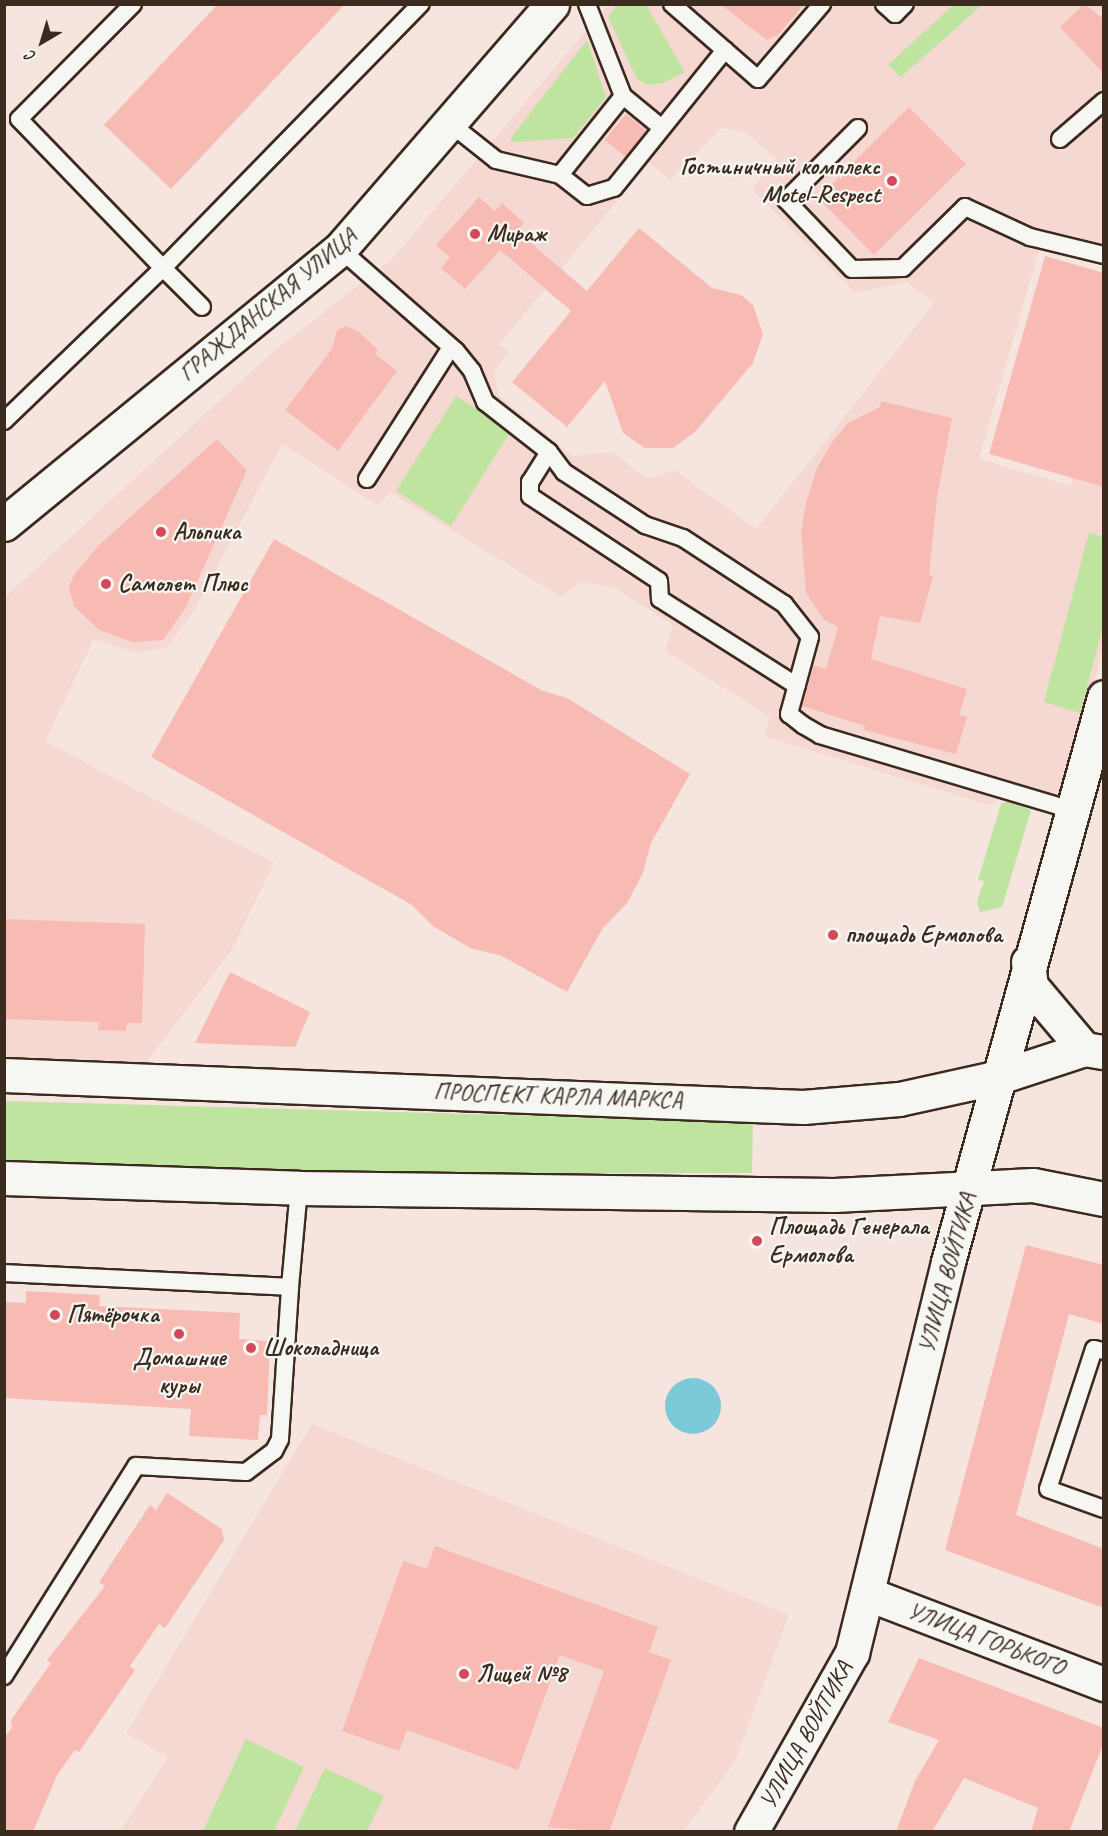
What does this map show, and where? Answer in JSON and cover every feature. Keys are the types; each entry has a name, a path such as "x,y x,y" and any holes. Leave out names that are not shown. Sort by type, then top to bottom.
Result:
{"main road":[{"name":"ГРАЖДАНСКАЯ УЛИЦА","path":"4,524 340,249 452,125 552,4"},
{"name":"УЛИЦА ВОЙТИКА","path":"751,1832 852,1653 1028,962 1104,697"},
{"path":"1028,962 1032,986 1094,1051"},
{"name":"ПРОСПЕКТ КАРЛА МАРКСА","path":"4,1075 803,1107 899,1099 999,1077 1094,1051"},
{"path":"4,1178 299,1188 834,1195 1033,1185 1104,1199"},
{"name":"УЛИЦА ГОРЬКОГО","path":"868,1594 1104,1684"}],"lane":[{"path":"134,4 19,119 202,307"},
{"path":"587,4 623,96 662,128"},
{"path":"672,4 758,79 822,4"},
{"path":"884,4 895,14 904,4"},
{"path":"4,421 163,268 412,8"},
{"path":"452,125 496,160 560,175 586,196 615,188 725,50"},
{"path":"560,175 623,96"},
{"path":"1060,139 1104,101"},
{"path":"858,128 786,200 852,269 903,268 965,207 1030,237 1104,255"},
{"path":"340,249 452,347 472,371 485,402 549,452 564,472 645,525 683,538 784,604 810,637 789,714 820,735 1071,810"},
{"path":"367,479 452,347"},
{"path":"549,452 530,482 530,496 659,581 660,599 797,686"},
{"path":"4,1676 136,1466 246,1472 274,1451 280,1439 299,1188"},
{"path":"4,1273 290,1287"},
{"path":"1104,1351 1094,1349 1048,1489 1104,1509"}],"shaded area":[{"path":"608,5 1103,5 1103,264 1040,246 979,459 1071,486 1103,373 1103,647 1061,810 1009,794 989,805 764,736 770,717 665,651 673,625 613,587 581,582 561,597 389,492 379,506 282,444 195,609 167,647 136,653 94,639 45,741 274,863 231,951 145,1064 5,1061 5,597 274,351 393,258","holes":["722,128 744,132 777,159 752,189 855,293 907,282 934,303 756,529 675,470 648,479 612,452 573,456 498,395 494,372 508,352 500,344 649,162 670,180"]},
{"name":"Лицей №8","path":"312,1424 789,1615 735,1761 684,1831 120,1832 168,1757 126,1733"}],"green space":[{"path":"954,4 982,5 901,77 888,65"},
{"path":"617,5 646,5 685,72 663,83 648,85 637,79 608,17"},
{"path":"587,40 606,97 573,138 514,142 510,139"},
{"path":"456,396 511,431 451,526 396,491"},
{"path":"1089,533 1103,537 1103,627 1080,713 1044,702"},
{"path":"1009,801 1031,810 1002,907 980,912 977,901 984,881 978,880 1001,804"},
{"path":"5,1101 753,1122 752,1173 292,1173 5,1164"},
{"path":"246,1739 304,1767 274,1831 203,1831"},
{"path":"325,1768 384,1796 367,1831 295,1831"}],"water":[{"path":"688,1378 698,1378 713,1386 719,1395 721,1406 719,1417 713,1426 698,1434 688,1434 677,1429 670,1422 665,1411 665,1401 670,1390 677,1383"}],"building":[{"path":"218,4 345,4 171,189 104,125"},
{"path":"720,4 804,4 778,35 767,40"},
{"path":"1084,4 1104,19 1104,74 1060,27"},
{"name":"Гостиничный комплекс Motel-Respect","path":"909,107 966,164 874,255 818,198"},
{"path":"626,114 647,131 626,157 605,140"},
{"path":"479,197 495,211 502,203 524,223 517,231 587,291 639,228 712,288 741,295 753,305 763,334 753,363 695,432 673,448 645,448 623,433 605,381 567,427 512,382 571,311 500,250 465,289 441,268 450,257 436,245"},
{"path":"1045,256 1104,273 1104,487 989,454"},
{"path":"346,326 358,331 378,350 375,354 397,371 338,451 285,410 332,349 337,330"},
{"path":"881,401 952,418 937,497 929,575 933,576 920,623 880,616 871,659 967,689 959,715 967,717 956,754 864,730 865,726 802,706 814,665 826,669 838,627 824,620 806,593 801,531 806,503 817,468 833,441 848,423 880,407"},
{"path":"217,439 247,470 186,607 163,640 133,642 99,630 74,606 69,587 74,575 98,546"},
{"path":"274,539 543,691 567,698 690,774 651,843 643,873 627,903 603,928 567,992 502,956 470,948 433,926 412,905 151,757"},
{"path":"4,919 145,924 142,1023 127,1023 126,1031 98,1030 99,1022 4,1019"},
{"path":"230,972 310,1012 295,1047 195,1043"},
{"path":"1026,1245 1104,1265 1104,1324 1069,1314 1016,1515 1104,1549 1104,1608 945,1550"},
{"path":"26,1291 100,1295 99,1306 240,1313 239,1339 270,1341 267,1415 260,1415 258,1440 189,1436 191,1409 4,1398 4,1302 26,1303"},
{"path":"167,1493 222,1529 224,1540 165,1628 159,1624 130,1666 135,1670 79,1752 75,1750 57,1775 33,1832 4,1832 4,1738 12,1728 11,1720 51,1663 47,1660 105,1586 99,1582 150,1505 156,1510"},
{"path":"435,1546 658,1627 649,1652 671,1660 609,1832 548,1827 604,1671 560,1655 518,1770 407,1730 399,1751 342,1731 403,1561 427,1569"},
{"path":"919,1658 1104,1728 1104,1742 1069,1832 1031,1832 1038,1808 964,1778 932,1832 896,1832 915,1781 939,1740 888,1722"}],"place":[{"name":"Гостиничный комплекс Motel-Respect","path":"892,181"},
{"name":"Мираж","path":"475,234"},
{"name":"Альпика","path":"161,532"},
{"name":"Самолет Плюс","path":"106,584"},
{"name":"площадь Ермолова","path":"833,935"},
{"name":"Площадь Генерала Ермолова","path":"757,1241"},
{"name":"Пятёрочка","path":"55,1315"},
{"name":"Домашние куры","path":"179,1334"},
{"name":"Шоколадница","path":"251,1348"},
{"name":"Лицей №8","path":"464,1674"}]}
